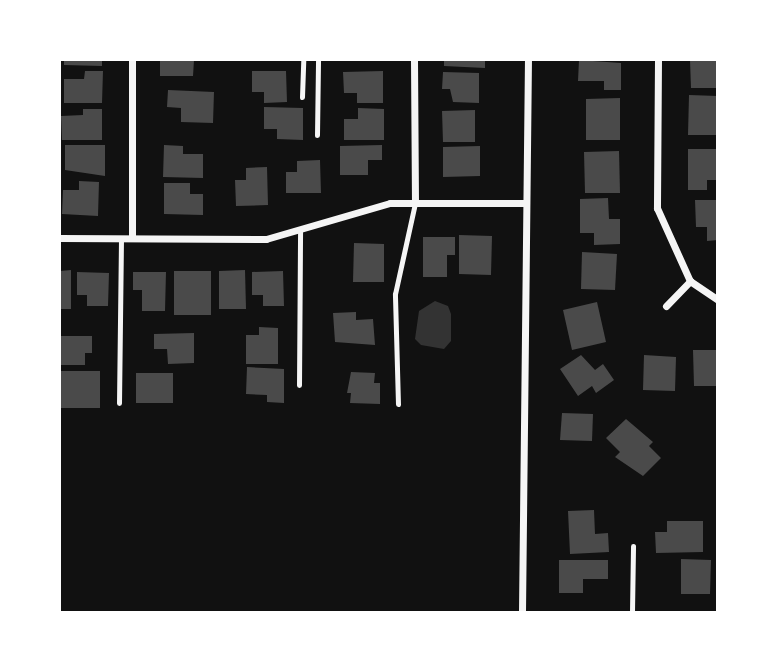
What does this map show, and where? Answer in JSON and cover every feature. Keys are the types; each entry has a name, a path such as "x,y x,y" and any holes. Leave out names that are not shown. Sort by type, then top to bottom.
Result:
{"street":[{"path":"132,60 132,238"},
{"path":"414,60 415,203"},
{"path":"522,612 528,60"},
{"path":"658,60 657,208 690,281 718,300"},
{"path":"60,238 266,239 300,232 371,208 415,203 526,203"},
{"path":"666,306 690,281"}],"lane":[{"path":"302,97 303,60"},
{"path":"317,135 318,60"},
{"path":"398,404 396,294 415,203"},
{"path":"299,384 300,232"},
{"path":"119,402 121,238"},
{"path":"632,612 633,546"}],"shaded area":[{"path":"435,301 448,306 451,314 451,341 444,349 421,345 415,339 419,311"}],"building":[{"path":"64,60 102,60 102,66 64,65"},
{"path":"160,60 194,60 193,76 160,76"},
{"path":"444,60 485,60 485,68 444,66"},
{"path":"579,60 621,63 621,90 604,90 604,81 578,81"},
{"path":"690,60 718,60 718,88 691,88"},
{"path":"85,71 103,71 102,103 64,103 64,79 84,79"},
{"path":"252,71 286,71 287,102 264,103 264,92 252,92"},
{"path":"383,71 383,103 357,103 357,93 344,93 343,72"},
{"path":"443,72 479,73 479,103 453,102 450,89 442,89"},
{"path":"168,90 214,92 213,123 181,122 181,108 167,107"},
{"path":"689,95 718,96 718,135 688,135"},
{"path":"620,98 620,140 586,140 586,99"},
{"path":"264,107 303,108 303,140 277,139 277,129 264,129"},
{"path":"358,108 384,109 384,140 344,140 344,119 358,119"},
{"path":"83,109 102,109 102,140 62,140 61,116 83,115"},
{"path":"475,110 475,142 443,142 442,111"},
{"path":"65,145 105,145 105,176 65,170"},
{"path":"164,145 183,146 183,154 203,154 203,178 163,177"},
{"path":"382,145 382,160 368,160 368,175 340,175 340,146"},
{"path":"480,146 480,176 443,177 443,147"},
{"path":"688,149 718,149 718,180 707,180 707,190 688,190"},
{"path":"619,151 620,193 585,193 584,152"},
{"path":"320,160 321,193 286,193 286,172 297,172 297,161"},
{"path":"267,167 268,205 236,206 235,180 246,180 246,168"},
{"path":"79,181 99,182 98,216 62,214 63,190 79,190"},
{"path":"164,183 190,183 190,194 203,194 203,215 164,214"},
{"path":"608,198 609,219 620,219 620,244 594,245 594,233 580,233 580,199"},
{"path":"695,200 718,200 718,240 707,241 707,227 696,227"},
{"path":"459,235 492,236 491,275 459,274"},
{"path":"423,237 455,237 455,255 447,255 447,277 423,277"},
{"path":"354,243 384,244 384,282 353,282"},
{"path":"582,252 617,254 615,290 581,289"},
{"path":"71,270 71,309 60,309 60,271"},
{"path":"245,270 246,309 219,309 219,271"},
{"path":"174,271 211,271 211,315 174,315"},
{"path":"283,271 284,306 263,306 263,295 252,295 252,272"},
{"path":"77,272 109,273 108,306 87,306 87,295 77,295"},
{"path":"133,272 166,272 165,311 142,311 142,290 133,290"},
{"path":"597,302 606,342 572,350 563,310"},
{"path":"356,312 356,320 373,319 375,345 335,342 333,313"},
{"path":"259,327 278,328 278,364 246,364 246,335 259,335"},
{"path":"194,333 194,363 168,364 167,349 154,349 154,334"},
{"path":"60,336 92,336 92,353 85,353 85,365 60,365"},
{"path":"693,350 718,350 718,386 694,386"},
{"path":"581,355 595,370 603,364 614,380 596,393 592,386 578,396 560,369"},
{"path":"644,355 676,357 675,391 643,390"},
{"path":"247,367 284,369 284,403 267,402 267,395 246,394"},
{"path":"60,371 100,371 100,408 60,408"},
{"path":"351,372 375,373 374,383 380,383 380,404 350,403 351,393 347,393"},
{"path":"136,373 173,373 173,403 136,403"},
{"path":"562,413 593,414 592,441 560,440"},
{"path":"626,419 653,442 649,446 661,458 643,476 615,457 620,452 606,438"},
{"path":"594,510 595,534 608,533 609,552 570,554 568,511"},
{"path":"667,521 703,521 703,552 656,553 655,532 667,532"},
{"path":"681,559 711,560 710,594 681,594"},
{"path":"559,560 608,560 608,579 583,579 583,593 559,593"}]}
